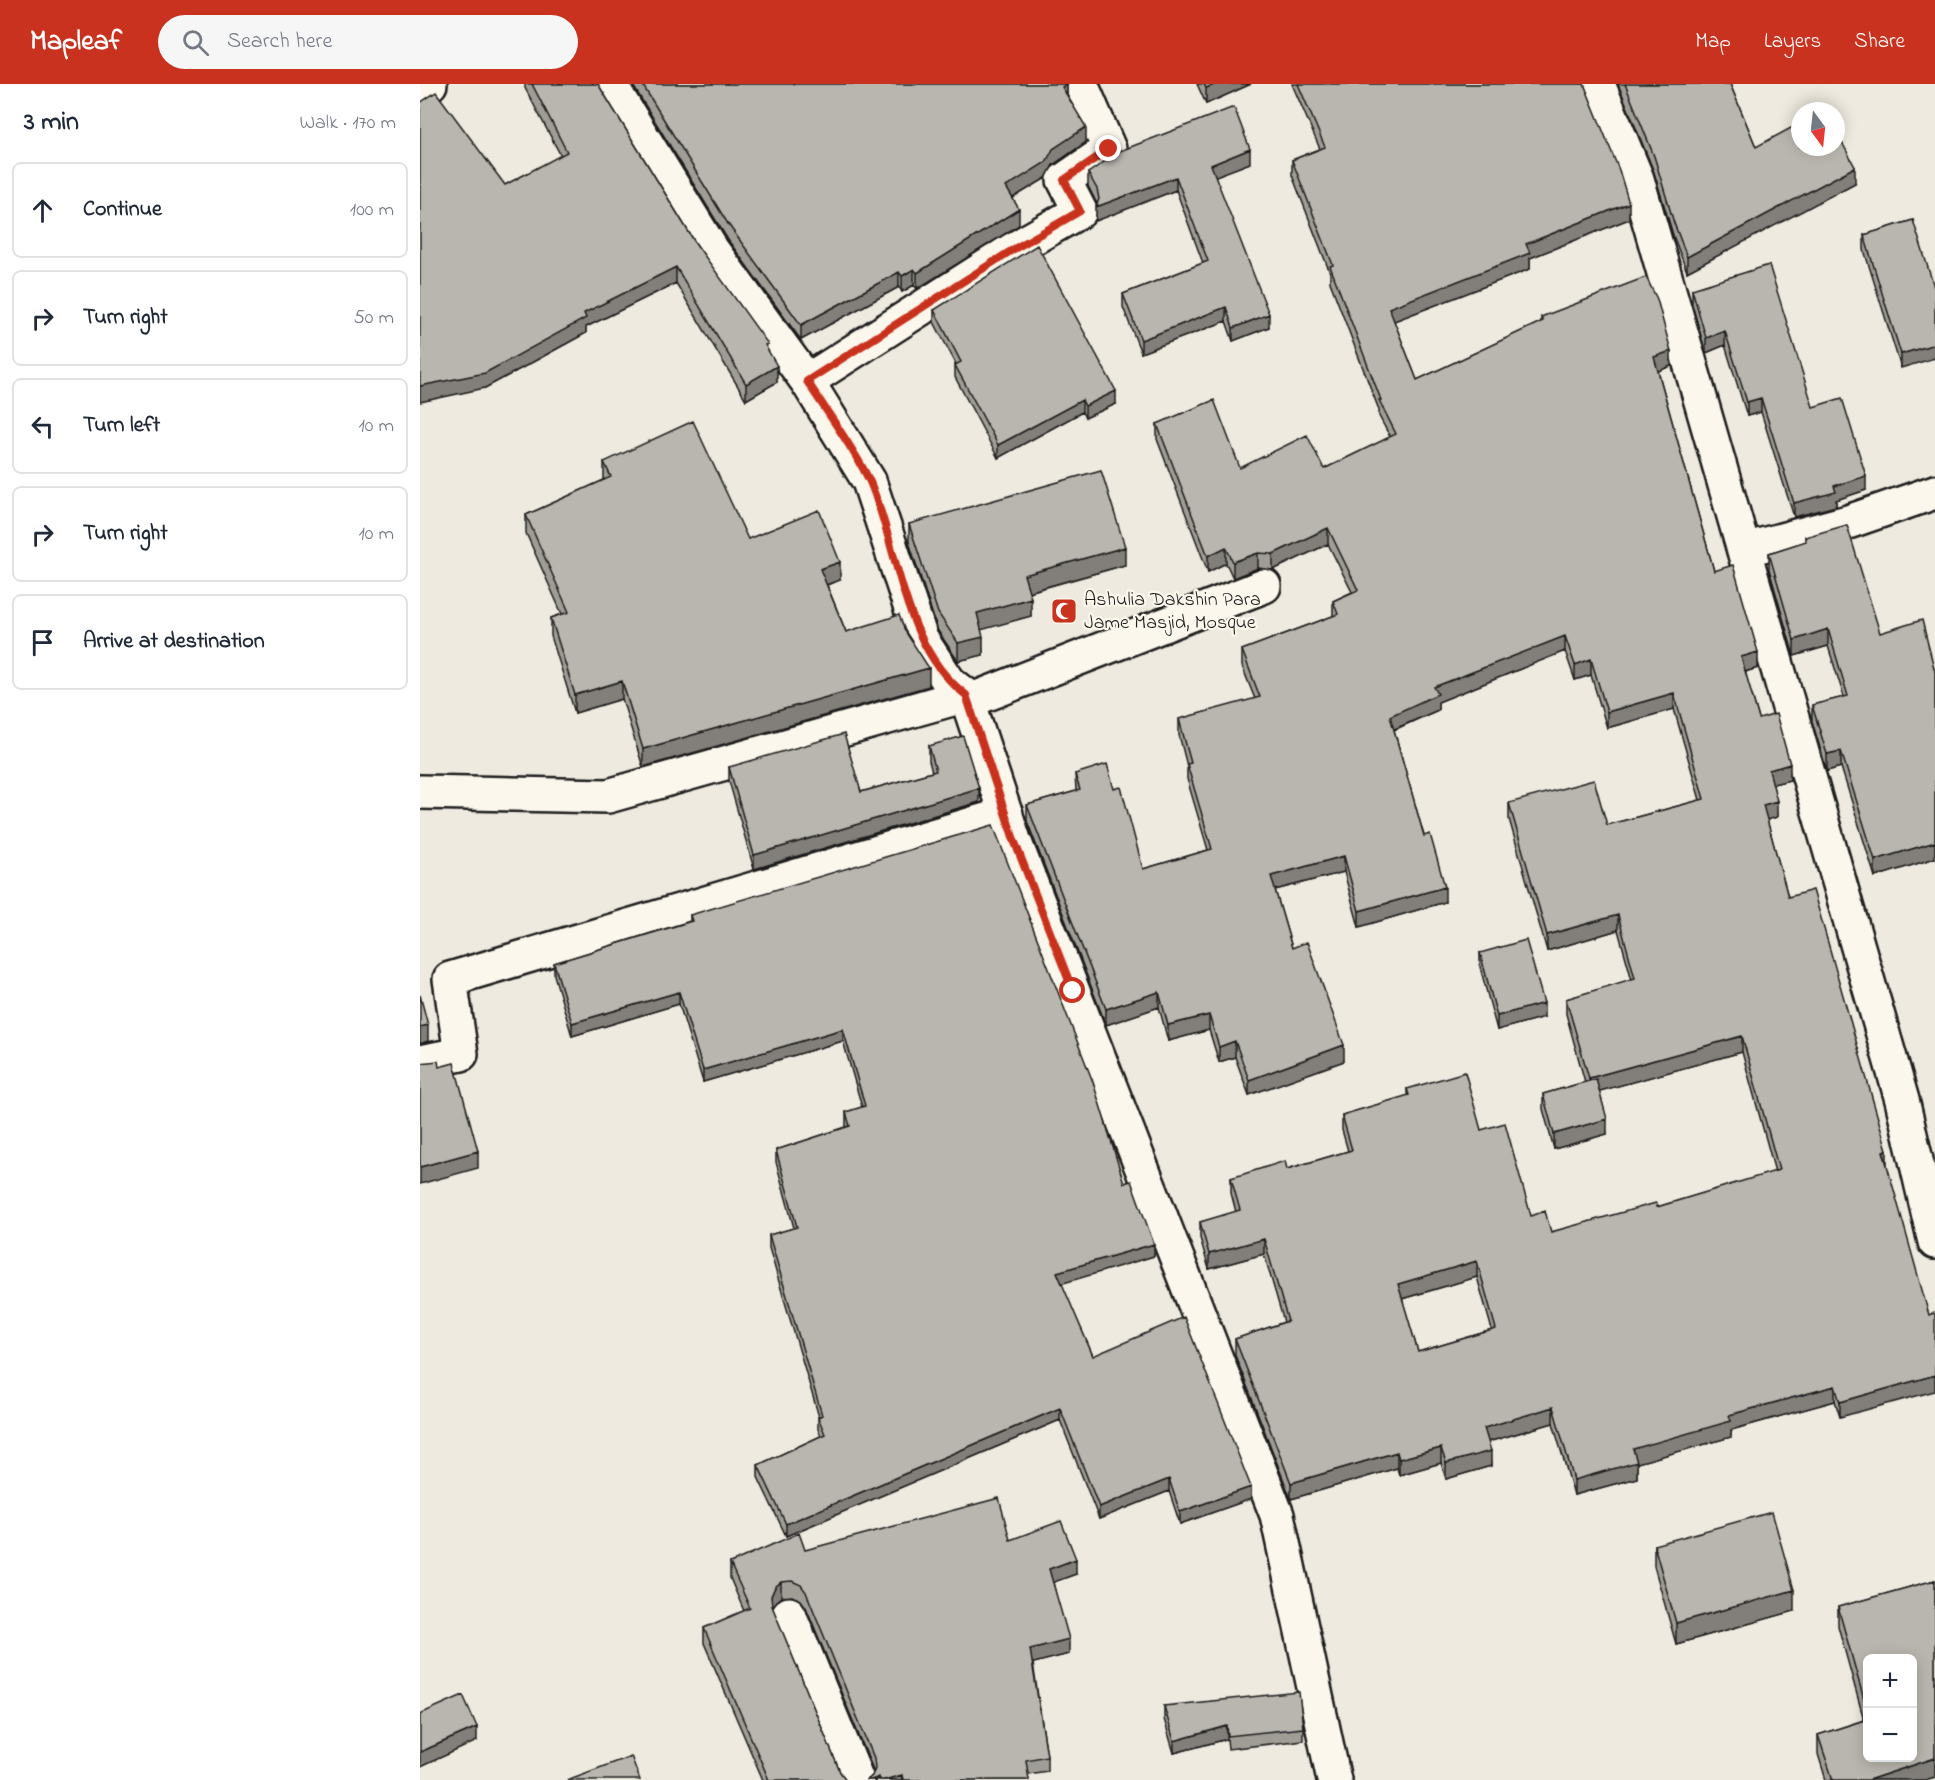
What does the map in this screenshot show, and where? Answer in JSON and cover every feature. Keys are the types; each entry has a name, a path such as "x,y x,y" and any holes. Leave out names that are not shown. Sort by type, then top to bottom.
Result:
{"street":[{"path":"420,93 430,84"},
{"path":"610,84 712,250 807,381 870,481 921,639 949,682 968,698 1006,814 1277,1515 1334,1780"},
{"path":"807,381 1014,249 1080,211 1064,180 1109,149 1081,84"},
{"path":"1598,84 1637,179 1902,1100 1935,1242"},
{"path":"1744,550 1848,522 1935,492"},
{"path":"420,792 608,796 968,698 1264,586"},
{"path":"420,1062 461,1054 450,979 1006,814"},
{"path":"789,1614 857,1780"}],"building":[{"path":"532,84 598,84 696,244 768,344 765,345 777,366 746,384 676,267 584,313 586,318 485,373 420,386 420,103 436,92 505,185 567,152"},
{"path":"642,84 1067,84 1062,87 1086,127 1053,149 1046,162 1006,187 1019,209 917,273 914,269 902,276 899,272 801,325 728,224"},
{"path":"1204,84 1216,84 1206,88"},
{"path":"1298,84 1584,84 1619,170 1629,203 1526,244 1530,253 1389,308 1417,380 1543,321 1541,317 1646,277 1657,299 1671,351 1654,357 1714,571 1733,565 1758,652 1741,657 1759,719 1776,714 1790,764 1769,770 1777,801 1763,805 1788,897 1813,890 1887,1150 1883,1151 1929,1315 1934,1313 1935,1315 1935,1375 1840,1402 1835,1386 1729,1415 1731,1421 1633,1449 1637,1462 1574,1480 1553,1407 1484,1428 1491,1451 1446,1463 1441,1448 1399,1459 1397,1452 1291,1483 1235,1339 1288,1321 1264,1239 1209,1254 1200,1222 1240,1210 1231,1178 1285,1161 1287,1169 1352,1150 1342,1115 1409,1095 1407,1089 1465,1072 1481,1130 1505,1123 1531,1216 1545,1211 1551,1232 1656,1203 1657,1207 1779,1170 1742,1036 1589,1078 1566,999 1635,978 1618,915 1547,935 1509,803 1594,780 1607,825 1704,799 1674,693 1607,712 1591,659 1575,665 1565,636 1434,687 1438,694 1390,716 1424,836 1430,834 1445,887 1359,911 1344,856 1271,876 1292,948 1307,942 1344,1045 1249,1080 1235,1041 1219,1047 1209,1015 1168,1025 1159,992 1106,1009 1027,805 1080,790 1075,774 1107,764 1114,789 1121,787 1143,869 1212,849 1187,764 1191,763 1179,719 1260,697 1242,650 1338,614 1333,601 1358,590 1328,528 1273,554 1258,553 1233,562 1226,547 1208,556 1157,424 1214,400 1240,468 1307,435 1324,469 1396,434 1379,400 1381,400 1330,266 1333,265 1292,160 1325,147","holes":["1477,1261 1496,1329 1418,1352 1398,1284"]},
{"path":"1625,84 1730,84 1756,147 1791,128 1791,156 1845,156 1845,148 1855,167 1687,257 1654,156"},
{"path":"1234,107 1250,149 1211,165 1269,314 1233,328 1226,307 1141,340 1123,294 1208,261 1176,177 1096,207 1099,199 1097,189 1088,173 1120,151"},
{"path":"1913,220 1935,290 1935,344 1901,354 1864,235"},
{"path":"1037,245 1116,391 1085,406 1082,400 998,445 955,365 961,362 934,310"},
{"path":"1769,265 1813,407 1842,398 1866,476 1834,486 1836,492 1794,503 1761,398 1747,402 1725,331 1706,338 1692,289"},
{"path":"693,421 748,539 819,510 840,562 820,569 846,632 899,615 905,631 929,668 643,749 622,681 575,695 551,618 569,612 526,515 611,477 604,462"},
{"path":"1101,470 1125,547 1024,575 1031,598 977,613 983,637 958,643 938,613 909,524"},
{"path":"1847,525 1880,633 1922,620 1935,672 1935,842 1875,860 1841,751 1827,754 1812,705 1848,696 1828,629 1794,640 1769,553 1806,541 1805,537"},
{"path":"844,734 861,792 936,771 929,746 963,736 979,788 754,855 729,767"},
{"path":"993,825 1093,1082 1124,1183 1131,1181 1154,1244 1057,1272 1093,1356 1184,1317 1251,1487 1180,1512 1169,1479 1099,1507 1060,1408 786,1524 758,1465 825,1434 818,1417 822,1415 769,1235 797,1227 776,1150 850,1126 846,1112 865,1106 843,1029 703,1070 679,992 572,1023 554,963 692,921 690,915"},
{"path":"1526,940 1544,1003 1497,1016 1480,953"},
{"path":"420,995 428,1025 420,1027"},
{"path":"438,1061 439,1067 454,1063 478,1151 420,1167 420,1063"},
{"path":"1596,1079 1607,1119 1554,1134 1543,1094"},
{"path":"999,1498 1010,1540 1061,1521 1076,1559 1049,1569 1069,1639 1030,1649 1047,1756 1026,1760 1029,1780 903,1780 902,1775 884,1780 880,1780 879,1777 867,1780 872,1776 875,1768 874,1758 806,1592 801,1585 792,1581 781,1582 775,1587 771,1596 772,1606 840,1772 846,1780 769,1780 704,1628 750,1608 730,1563 799,1533 805,1550"},
{"path":"1772,1512 1794,1590 1676,1623 1654,1545"},
{"path":"1935,1580 1935,1758 1868,1780 1833,1780 1818,1735 1863,1721 1863,1762 1917,1762 1917,1654 1863,1654 1863,1696 1838,1607"},
{"path":"1299,1692 1303,1728 1228,1736 1227,1726 1174,1741 1164,1706"},
{"path":"463,1695 477,1727 420,1752 420,1714"},
{"path":"631,1756 640,1780 567,1780"}],"place":[{"name":"Ashulia Dakshin Para Jame Masjid, Mosque","path":"1064,611"}],"route":[{"path":"1073,991 1014,840 966,695 949,682 921,639 870,481 807,381 1014,249 1080,211 1064,180 1109,149"}]}
